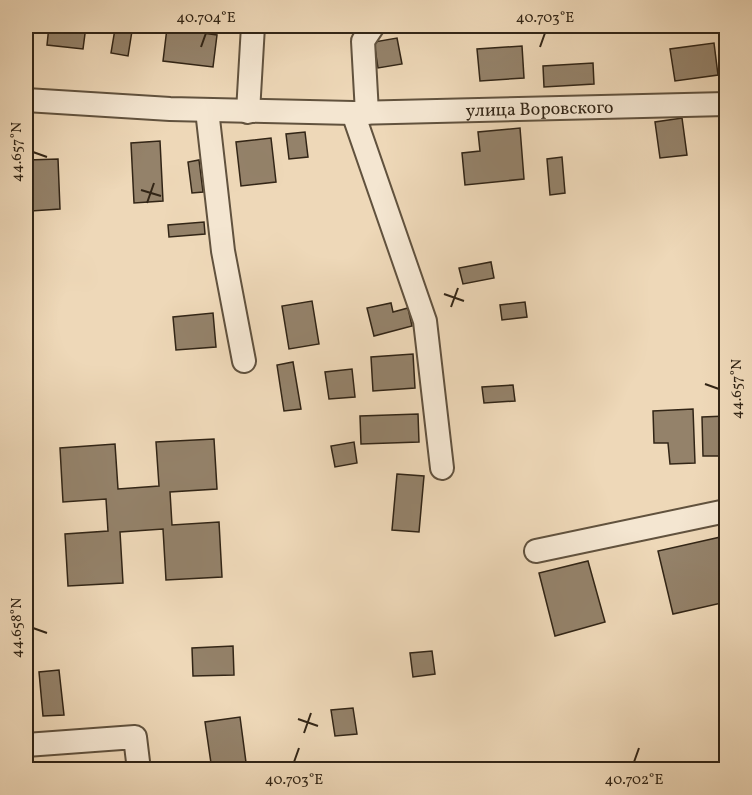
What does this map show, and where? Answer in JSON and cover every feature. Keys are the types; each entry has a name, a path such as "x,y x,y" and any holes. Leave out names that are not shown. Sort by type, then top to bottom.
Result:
{"street":[{"path":"248,112 252,26"},
{"path":"373,26 363,41 360,113 425,321 441,468"},
{"name":"улица Воровского","path":"26,100 248,112 360,113 726,104"},
{"path":"207,110 223,251 244,361"},
{"path":"536,550 726,511"},
{"path":"26,745 135,737 139,770"}],"building":[{"path":"49,26 86,26 83,49 47,45"},
{"path":"167,28 217,35 213,67 163,61"},
{"path":"115,29 132,31 128,56 111,53"},
{"path":"397,38 402,64 378,68 374,42"},
{"path":"714,43 718,75 675,81 670,49"},
{"path":"522,46 524,78 480,81 477,49"},
{"path":"593,63 594,84 544,87 543,66"},
{"path":"682,118 687,155 660,158 655,122"},
{"path":"520,128 524,179 465,185 462,153 480,151 478,132"},
{"path":"305,132 308,157 289,159 286,134"},
{"path":"271,138 276,182 241,186 236,142"},
{"path":"160,141 163,201 134,203 131,143"},
{"path":"562,157 565,193 550,195 547,159"},
{"path":"58,159 60,209 31,211 28,160"},
{"path":"199,160 203,192 192,193 188,162"},
{"path":"204,222 205,234 169,237 168,225"},
{"path":"491,262 494,278 463,284 459,268"},
{"path":"312,301 319,344 289,349 282,306"},
{"path":"525,302 527,317 502,320 500,305"},
{"path":"391,303 393,312 408,308 412,326 374,336 367,308"},
{"path":"213,313 216,347 176,350 173,317"},
{"path":"413,354 415,388 373,391 371,357"},
{"path":"293,362 301,409 284,411 277,365"},
{"path":"352,369 355,397 329,399 325,372"},
{"path":"513,385 515,401 484,403 482,387"},
{"path":"693,409 695,463 670,464 668,443 654,443 653,411"},
{"path":"418,414 419,442 361,444 360,416"},
{"path":"726,416 726,456 703,456 702,417"},
{"path":"214,439 217,489 170,492 172,525 219,522 222,577 166,580 163,529 120,532 123,583 68,586 65,534 108,531 106,499 63,502 60,448 115,444 118,489 159,486 156,442"},
{"path":"354,442 357,463 335,467 331,446"},
{"path":"397,474 424,476 419,532 392,530"},
{"path":"725,536 726,602 673,614 658,551"},
{"path":"588,561 605,622 555,636 539,573"},
{"path":"233,646 234,675 193,676 192,648"},
{"path":"432,651 435,674 413,677 410,653"},
{"path":"59,670 64,715 43,716 39,672"},
{"path":"353,708 357,734 335,736 331,710"},
{"path":"240,717 247,770 212,770 205,722"}]}
